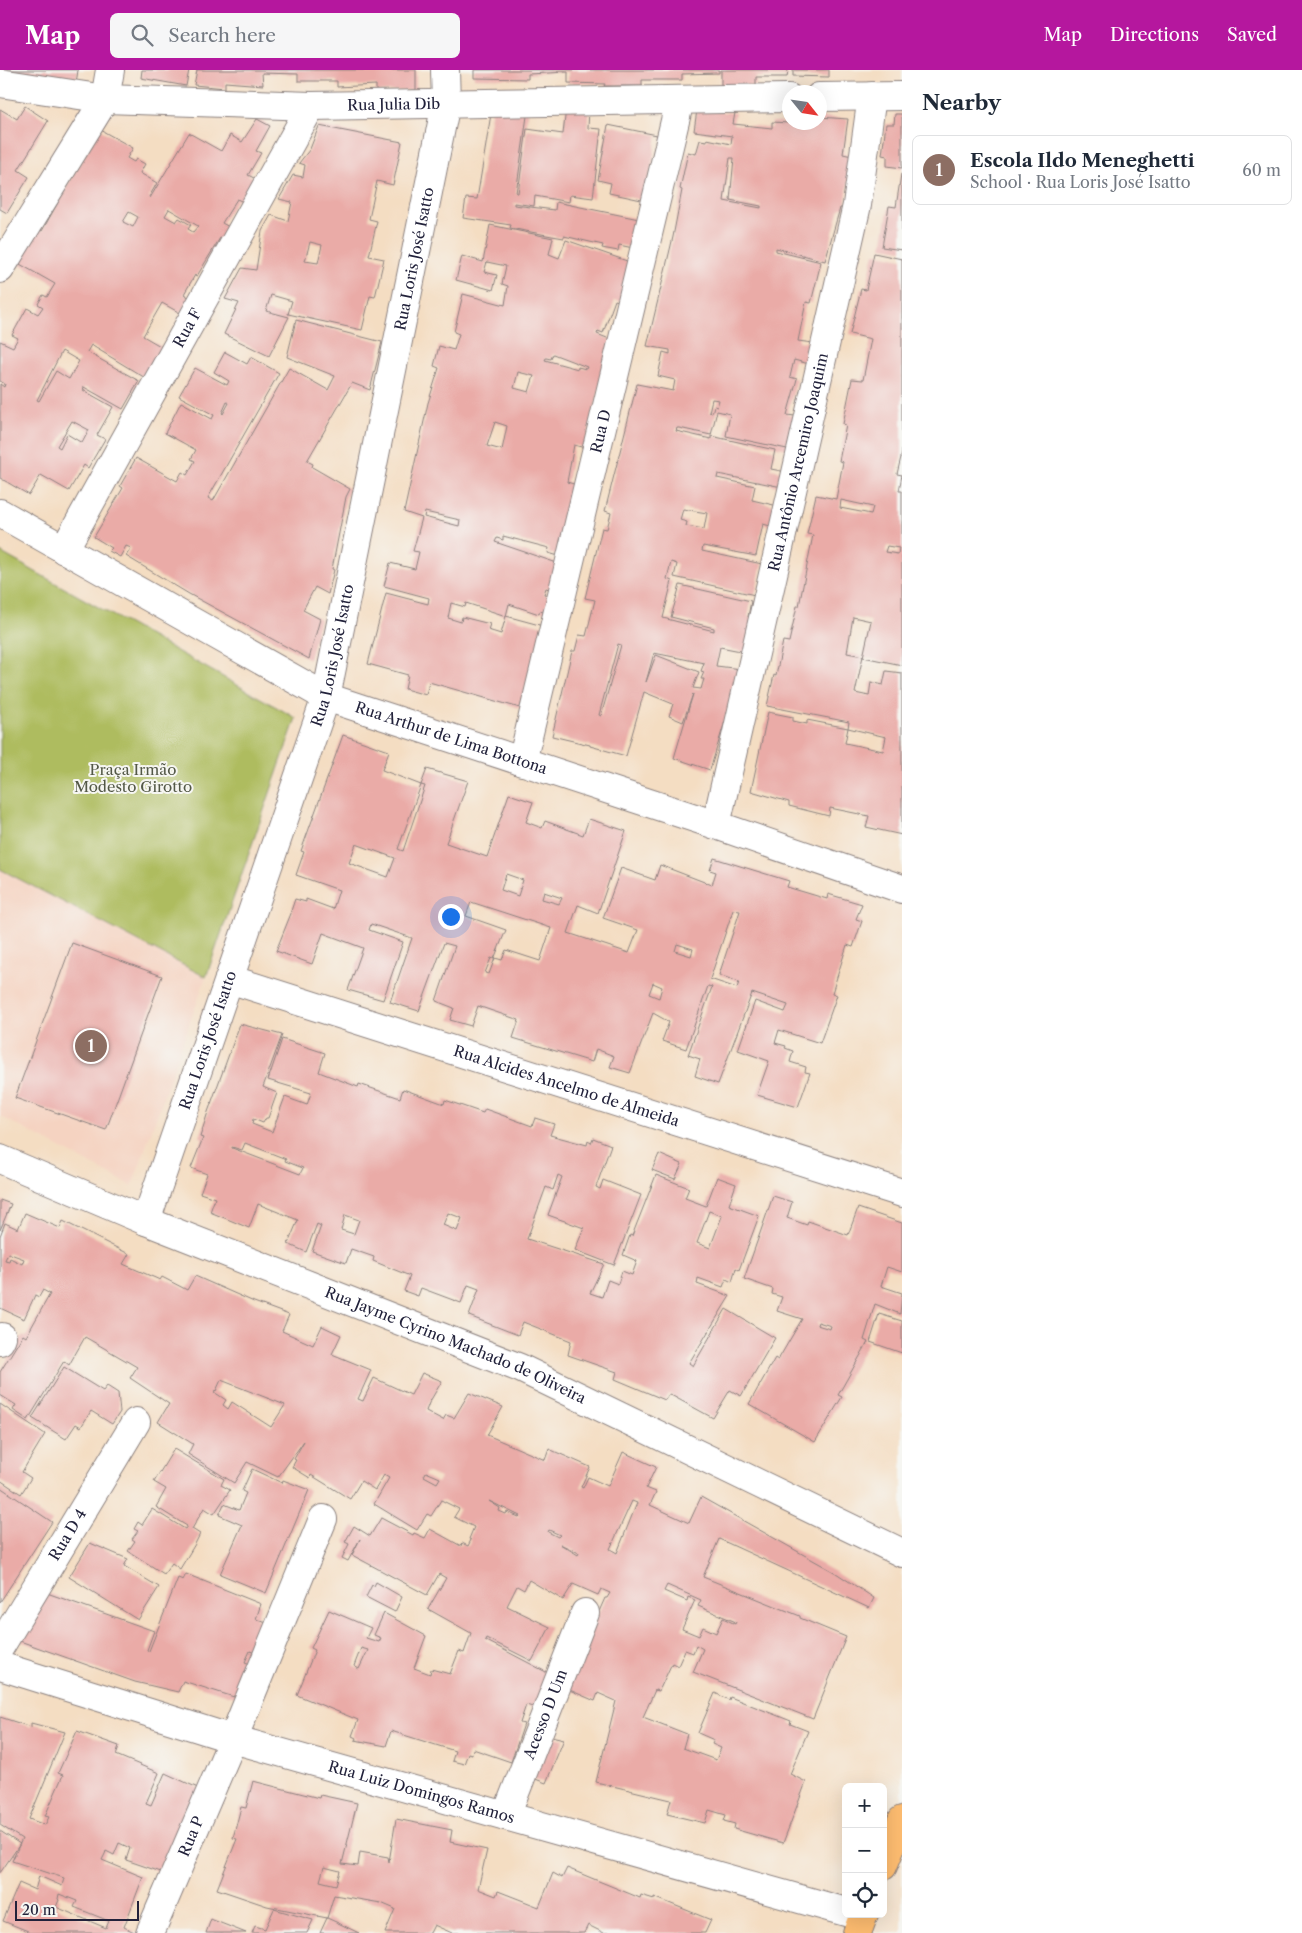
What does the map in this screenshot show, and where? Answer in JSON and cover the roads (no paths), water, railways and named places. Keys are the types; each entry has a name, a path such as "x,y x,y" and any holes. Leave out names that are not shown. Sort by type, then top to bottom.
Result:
{"main road":[{"path":"887,1856 902,1820"}],"street":[{"path":"0,269 105,99 110,70"},
{"name":"Rua Loris José Isatto","path":"146,1221 326,697 446,103 444,70"},
{"name":"Rua Julia Dib","path":"0,83 105,99 311,106 782,98"},
{"name":"Rua Antônio Arcemiro Joaquim","path":"716,825 857,206 872,96"},
{"path":"827,97 902,96"},
{"name":"Rua D","path":"522,762 680,100"},
{"name":"Rua F","path":"64,550 311,106"},
{"name":"Rua Arthur de Lima Bottona","path":"0,513 326,697 716,825 902,889"},
{"name":"Rua Alcides Ancelmo de Almeida","path":"229,979 902,1193"},
{"name":"Rua Jayme Cyrino Machado de Oliveira","path":"0,1159 146,1221 520,1368 902,1553"},
{"name":"Rua D 4","path":"0,1647 136,1422"},
{"name":"Rua P","path":"150,1933 233,1739 323,1519"},
{"name":"Acesso D Um","path":"506,1816 585,1614"},
{"name":"Rua Luiz Domingos Ramos","path":"0,1666 233,1739 842,1914"}],"place":[{"name":"Escola Ildo Meneghetti","path":"91,1046"}],"park label":[{"name":"Praça Irmão Modesto Girotto","path":"133,778"}]}
